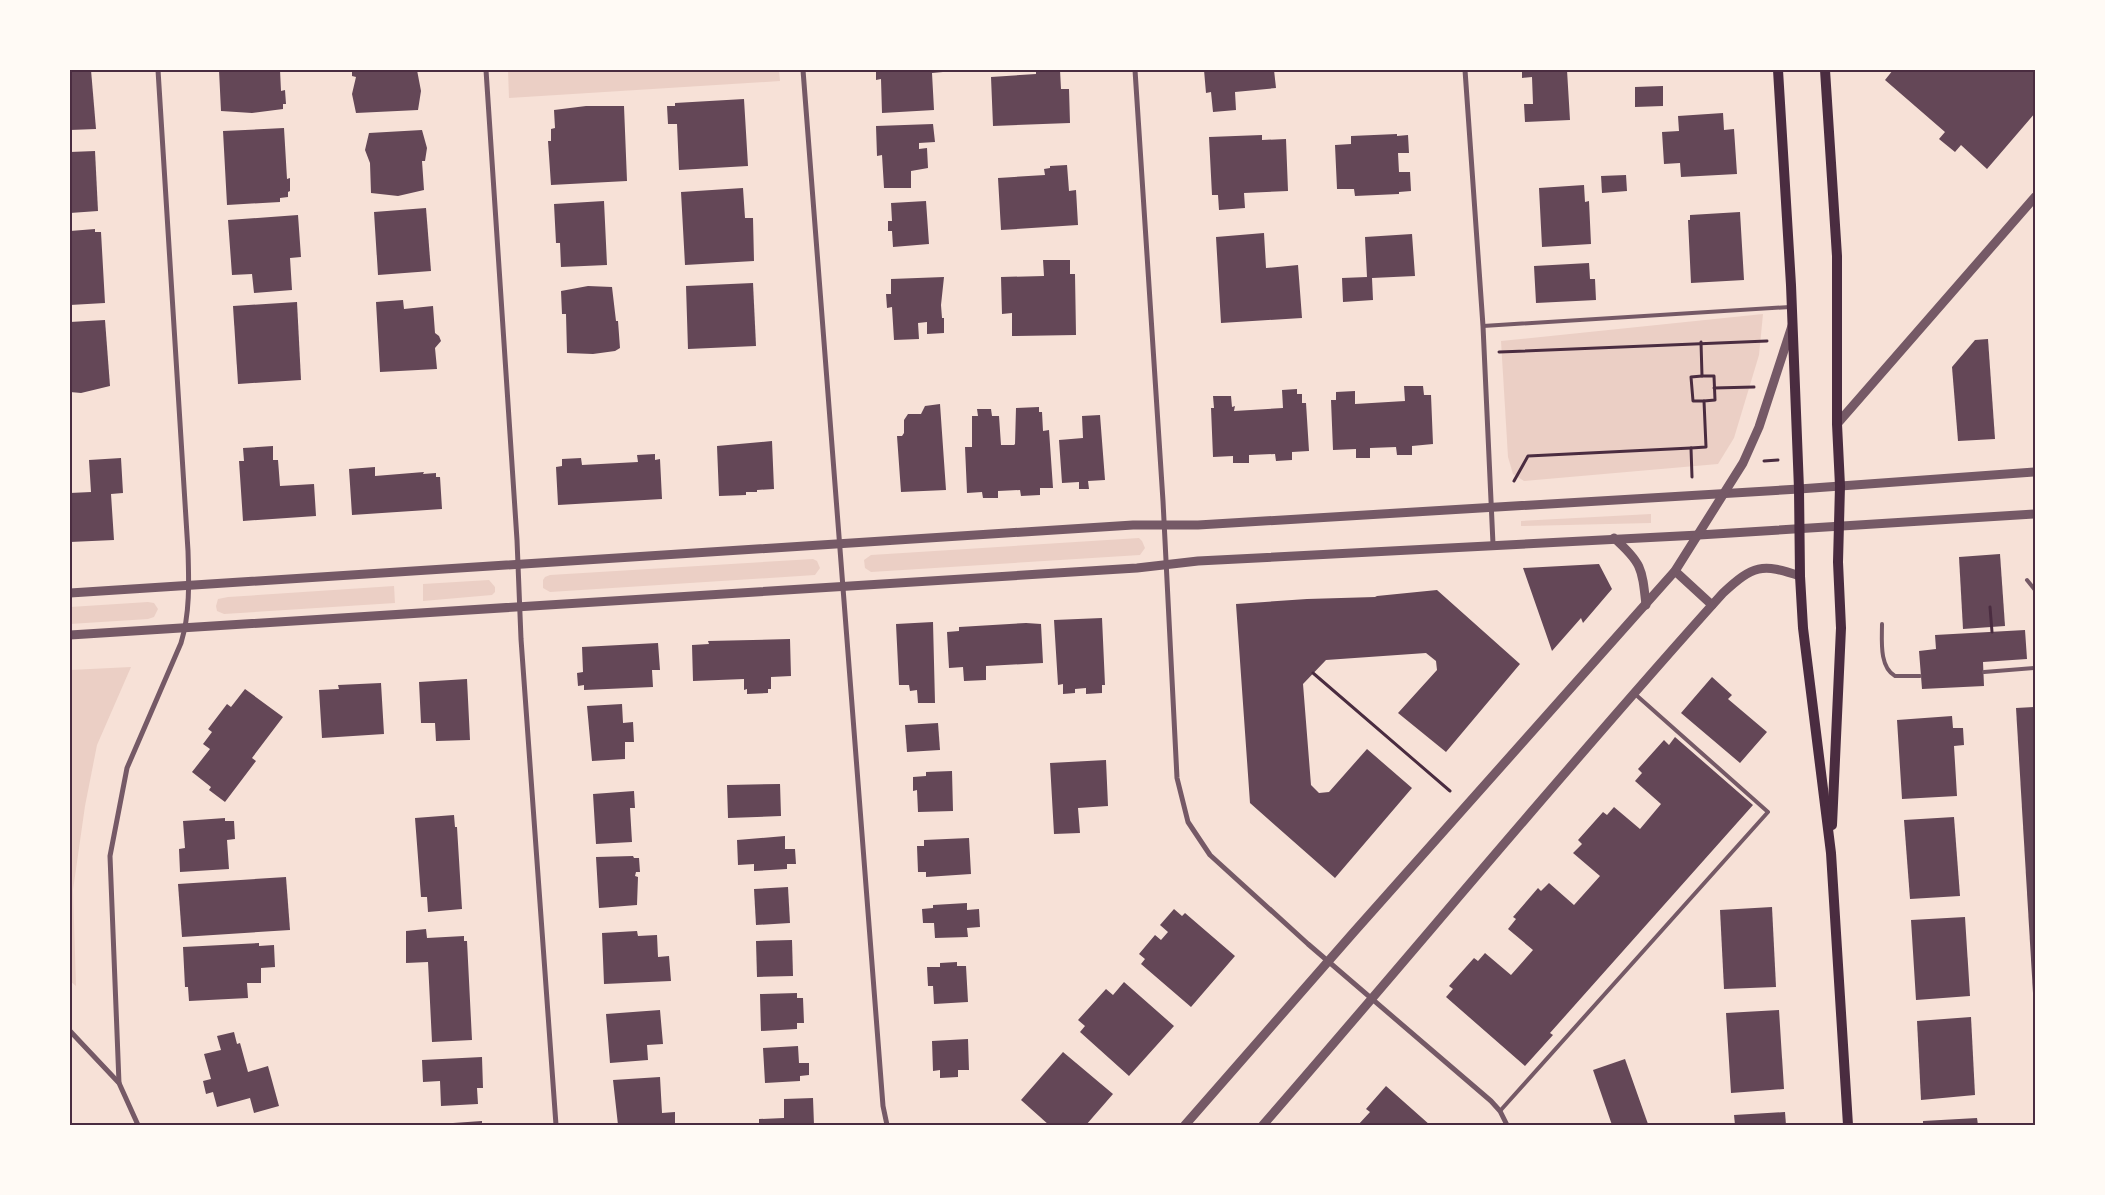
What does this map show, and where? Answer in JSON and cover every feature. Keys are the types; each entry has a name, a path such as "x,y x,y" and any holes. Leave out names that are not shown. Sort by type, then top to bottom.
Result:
{"main road":[{"path":"1778,70 1792,307 1803,628 1831,853 1848,1125"},
{"path":"1825,70 1836,256 1837,424 1840,486 1838,526 1841,628 1831,853"}],"street":[{"path":"118,1083 110,856 127,768 177,654 185,628 188,586 188,551 158,70"},
{"path":"486,70 520,608 556,1125"},
{"path":"803,70 883,1106 887,1125"},
{"path":"1135,70 1165,525 1177,778 1188,822 1210,855 1328,962 1500,1111 1507,1125"},
{"path":"1465,70 1483,326 1493,544"},
{"path":"1837,424 2035,198"},
{"path":"1185,1125 1675,571 1738,473 1759,427 1792,326"},
{"path":"70,593 1133,525 1208,524 1799,489 2035,472"},
{"path":"70,636 842,587 1167,565 1198,560 1699,534 2035,514"},
{"path":"1614,538 1629,551 1640,565 1646,605"},
{"path":"1263,1125 1712,604 1735,582 1759,568 1773,567 1800,576"},
{"path":"1675,571 1712,604"},
{"path":"70,1031 118,1083 138,1125"}],"lane":[{"path":"1483,326 1792,307"},
{"path":"2027,580 2035,590"},
{"path":"1882,624 1886,668 1895,676 1920,676"},
{"path":"1984,672 2035,668"},
{"path":"1500,1111 1768,812 1634,693"}],"path":[{"path":"1498,352 1701,342 1767,341"},
{"path":"1701,342 1702,376"},
{"path":"1714,376 1714,388 1715,400 1693,401 1691,377 1714,376"},
{"path":"1714,388 1757,387"},
{"path":"1514,481 1528,456 1706,447 1704,401"},
{"path":"1691,448 1693,495"},
{"path":"1990,608 1992,632"},
{"path":"1313,673 1450,792"}],"shaded area":[{"path":"508,70 779,70 780,81 509,98"},
{"path":"1763,314 1759,355 1734,438 1718,464 1524,481 1513,474 1508,457 1501,341"},
{"path":"1651,514 1651,523 1521,526 1521,521"},
{"path":"1139,538 1145,548 1140,555 871,572 865,568 864,560 871,555"},
{"path":"813,559 817,561 820,568 815,575 550,592 543,588 543,580 550,575"},
{"path":"489,580 495,587 495,592 492,595 423,601 423,584"},
{"path":"394,586 395,603 224,614 217,611 216,606 218,599 228,597"},
{"path":"154,603 158,609 154,617 148,619 70,624 70,607"},
{"path":"131,667 97,745 85,806 73,890 76,986 70,981 70,670"}],"building":[{"path":"70,70 91,70 96,129 70,130"},
{"path":"219,70 280,70 281,91 285,90 286,104 283,104 283,109 252,113 221,111"},
{"path":"352,70 417,70 421,91 418,110 356,113 352,94 356,77 352,76"},
{"path":"876,70 943,70 943,72 932,73 934,110 882,113 881,79 876,80"},
{"path":"1036,70 1060,70 1061,89 1069,89 1070,123 993,126 991,77 1036,74"},
{"path":"1204,70 1274,70 1276,88 1235,92 1236,110 1213,112 1211,92 1206,93"},
{"path":"1522,70 1567,70 1570,120 1525,122 1524,104 1533,104 1532,77 1522,78"},
{"path":"1893,70 2035,70 2035,113 1987,169 1961,145 1955,152 1939,139 1945,132 1885,80"},
{"path":"1663,86 1663,106 1635,107 1635,87"},
{"path":"744,99 748,166 679,170 677,124 668,124 667,106 675,106 675,103"},
{"path":"586,106 624,106 627,181 551,185 548,141 551,141 551,129 555,128 554,110"},
{"path":"1723,113 1724,130 1734,129 1737,174 1681,177 1680,163 1664,164 1662,132 1679,131 1678,116"},
{"path":"933,124 935,142 919,143 919,149 927,148 928,168 911,171 911,188 884,188 882,155 877,156 876,126"},
{"path":"284,128 287,179 290,178 288,197 280,198 280,202 227,205 223,131"},
{"path":"422,130 427,148 425,161 422,161 424,190 398,196 371,193 370,163 365,150 369,133"},
{"path":"1397,134 1397,136 1408,135 1409,153 1398,153 1399,172 1410,172 1411,191 1399,192 1399,194 1355,196 1354,189 1337,189 1335,145 1351,144 1351,136"},
{"path":"1262,135 1262,140 1286,139 1288,191 1244,193 1245,208 1219,210 1218,195 1212,195 1209,137"},
{"path":"95,151 98,211 70,213 70,152"},
{"path":"1067,165 1069,191 1076,190 1078,225 1001,230 998,178 1045,175 1044,169 1050,168 1050,166"},
{"path":"1626,175 1627,191 1602,193 1601,176"},
{"path":"1584,185 1585,202 1589,201 1591,244 1542,247 1539,188"},
{"path":"743,188 745,218 753,218 754,261 685,265 681,192"},
{"path":"604,201 607,265 561,267 560,243 556,243 554,204"},
{"path":"926,201 929,244 893,247 892,231 888,231 888,221 892,221 891,203"},
{"path":"426,208 431,271 378,275 374,212"},
{"path":"1740,212 1744,280 1691,283 1688,220 1690,220 1690,215"},
{"path":"298,215 301,257 290,258 292,290 254,293 252,274 232,275 228,220"},
{"path":"95,229 95,232 101,232 105,303 70,305 70,231"},
{"path":"1264,233 1266,268 1298,265 1302,318 1221,323 1216,237"},
{"path":"1412,234 1415,276 1372,278 1373,300 1343,302 1342,278 1367,277 1365,237"},
{"path":"1043,260 1070,260 1070,274 1075,274 1076,335 1012,336 1012,313 1002,314 1001,277 1044,276"},
{"path":"1589,263 1590,279 1595,279 1596,300 1536,303 1534,266"},
{"path":"944,277 941,305 942,318 944,318 944,333 927,334 927,322 918,323 919,339 894,340 892,307 887,308 886,294 891,294 891,279"},
{"path":"753,283 756,346 688,349 686,286"},
{"path":"588,286 612,287 616,321 618,321 620,348 615,351 593,354 567,353 566,314 562,314 561,291"},
{"path":"403,300 404,309 433,306 435,333 441,341 435,348 437,369 380,372 376,302"},
{"path":"297,302 301,380 238,384 233,306"},
{"path":"105,320 110,386 81,393 70,392 70,322"},
{"path":"1988,339 1995,439 1958,441 1952,367 1975,340"},
{"path":"1404,386 1423,386 1424,395 1431,395 1433,444 1412,446 1412,455 1397,455 1396,447 1370,448 1370,458 1356,458 1356,449 1333,450 1331,400 1336,400 1336,392 1355,391 1355,404 1405,401"},
{"path":"1297,389 1297,394 1302,394 1302,403 1306,403 1309,451 1292,452 1292,460 1276,461 1275,454 1249,455 1249,463 1233,463 1233,456 1213,457 1211,408 1214,408 1213,396 1231,396 1232,407 1235,406 1234,411 1283,408 1282,390"},
{"path":"940,404 946,490 901,492 897,436 902,436 904,433 904,420 908,414 921,414 925,406"},
{"path":"1039,407 1039,412 1042,412 1043,431 1049,430 1053,488 1040,488 1040,495 1021,496 1020,490 998,491 998,498 983,498 982,492 967,493 965,447 972,447 972,416 978,416 977,409 991,409 992,416 999,416 1001,445 1014,445 1016,408"},
{"path":"1100,415 1105,480 1088,481 1089,489 1079,489 1079,482 1062,483 1059,440 1083,438 1082,416"},
{"path":"772,441 774,489 746,492 746,495 719,496 717,446"},
{"path":"273,446 273,460 278,460 280,486 314,484 316,516 243,521 239,461 244,461 243,448"},
{"path":"655,454 655,460 660,459 662,499 558,505 556,467 562,466 562,459 581,458 582,465 638,462 637,455"},
{"path":"121,458 123,493 111,494 114,540 70,542 70,493 91,492 89,460"},
{"path":"375,467 375,476 424,472 423,474 436,473 436,477 440,477 442,509 352,515 349,469"},
{"path":"2000,554 2005,626 1963,629 1959,557"},
{"path":"1599,564 1612,589 1583,623 1581,618 1552,651 1523,568"},
{"path":"1437,590 1520,664 1446,752 1398,713 1437,670 1436,661 1426,653 1326,660 1303,684 1311,785 1319,793 1329,792 1367,749 1412,788 1335,878 1250,803 1236,604 1375,597"},
{"path":"1102,618 1105,685 1102,685 1102,693 1086,694 1086,688 1075,689 1075,693 1063,694 1063,684 1058,685 1054,620"},
{"path":"933,622 935,703 918,703 917,690 910,691 909,685 899,685 896,624"},
{"path":"1026,623 1041,624 1043,663 986,666 986,680 964,681 963,667 949,668 947,632 959,631 959,627"},
{"path":"2025,630 2027,659 1983,662 1984,686 1922,689 1919,651 1936,649 1935,635"},
{"path":"790,639 791,676 771,677 771,689 768,689 768,693 747,694 747,689 744,690 744,679 693,681 692,645 709,644 708,641"},
{"path":"658,643 660,670 652,670 653,687 584,690 584,685 578,686 577,673 583,672 582,647"},
{"path":"1712,677 1732,695 1728,699 1767,732 1740,763 1681,713"},
{"path":"467,679 470,740 436,741 435,723 421,723 419,682"},
{"path":"381,683 384,734 322,738 319,690 339,689 338,685"},
{"path":"245,689 283,717 252,758 256,761 225,802 209,790 211,787 192,772 210,749 203,744 212,732 208,729 227,704 231,707"},
{"path":"622,704 623,723 633,722 634,742 625,742 625,759 592,761 587,706"},
{"path":"2035,707 2035,993 2033,993 2016,708"},
{"path":"1952,716 1953,728 1963,728 1964,745 1954,746 1957,796 1902,799 1897,720"},
{"path":"938,723 940,750 907,752 905,725"},
{"path":"1675,737 1753,805 1550,1033 1553,1035 1525,1066 1446,997 1453,989 1449,986 1474,958 1478,961 1485,953 1511,975 1533,950 1508,929 1516,919 1513,917 1538,888 1541,891 1549,883 1574,905 1600,876 1573,853 1582,844 1578,840 1603,812 1607,815 1614,807 1640,829 1661,804 1635,781 1642,773 1638,769 1664,740 1669,745"},
{"path":"1106,760 1108,806 1078,808 1080,833 1054,834 1050,763"},
{"path":"952,771 953,811 918,812 917,790 913,791 913,777 926,776 926,772"},
{"path":"780,784 781,816 728,818 727,785"},
{"path":"634,791 635,808 630,808 632,842 596,844 593,794"},
{"path":"454,815 455,827 457,827 462,909 428,912 427,897 421,897 415,818"},
{"path":"1954,817 1960,896 1910,899 1904,820"},
{"path":"225,818 225,821 234,821 235,839 227,840 229,869 180,872 179,849 185,848 183,821"},
{"path":"785,836 785,849 795,849 796,864 787,864 787,869 754,871 754,864 738,865 737,840"},
{"path":"969,838 971,874 926,877 926,872 918,872 917,846 924,846 924,840"},
{"path":"633,856 634,858 639,858 640,872 636,872 635,876 638,877 637,905 599,908 596,857"},
{"path":"286,877 290,930 182,937 178,884"},
{"path":"788,887 790,923 756,925 754,889"},
{"path":"967,903 967,910 979,909 980,927 967,928 968,937 935,938 934,923 923,923 922,909 933,908 933,905"},
{"path":"1772,907 1776,987 1724,989 1720,910"},
{"path":"1174,909 1182,916 1185,913 1235,956 1191,1007 1141,964 1145,959 1139,954 1155,935 1161,940 1168,932 1160,925"},
{"path":"1965,917 1970,996 1916,1000 1911,920"},
{"path":"426,929 427,938 464,936 464,941 467,941 472,1040 432,1042 428,962 406,963 406,931"},
{"path":"637,931 638,936 657,935 658,957 669,956 671,981 604,984 602,933"},
{"path":"792,940 793,976 757,977 756,941"},
{"path":"259,943 259,946 274,945 275,967 261,968 261,983 247,983 248,998 189,1001 188,987 185,987 183,947"},
{"path":"957,962 957,966 966,966 968,1002 934,1004 933,986 928,986 927,967 940,967 940,963"},
{"path":"1124,982 1174,1026 1129,1076 1080,1032 1085,1026 1078,1020 1106,989 1113,995"},
{"path":"797,993 797,998 803,998 804,1023 797,1023 797,1029 761,1031 760,994"},
{"path":"660,1010 663,1044 647,1045 648,1060 610,1063 606,1014"},
{"path":"1779,1010 1784,1089 1731,1093 1726,1013"},
{"path":"1971,1017 1975,1095 1921,1100 1917,1021"},
{"path":"234,1032 237,1044 240,1043 248,1072 268,1066 279,1106 254,1113 250,1098 217,1107 213,1092 206,1094 203,1081 211,1079 204,1054 221,1050 217,1036"},
{"path":"968,1039 969,1070 958,1070 958,1077 940,1078 940,1070 933,1071 932,1041"},
{"path":"798,1046 799,1063 809,1063 809,1075 800,1076 800,1081 765,1083 763,1048"},
{"path":"1063,1052 1113,1094 1086,1125 1049,1125 1021,1100"},
{"path":"482,1057 483,1088 477,1088 478,1104 441,1106 440,1081 423,1082 422,1060"},
{"path":"1625,1059 1648,1124 1645,1125 1612,1125 1593,1070"},
{"path":"660,1077 662,1113 675,1112 675,1125 618,1125 613,1080"},
{"path":"1386,1086 1430,1125 1358,1125 1370,1112 1366,1109"},
{"path":"813,1098 814,1125 759,1125 759,1119 784,1118 784,1099"},
{"path":"1785,1112 1786,1125 1735,1125 1734,1115"},
{"path":"1977,1118 1978,1125 1923,1125 1923,1121"},
{"path":"482,1121 482,1125 453,1125 453,1123"}]}
